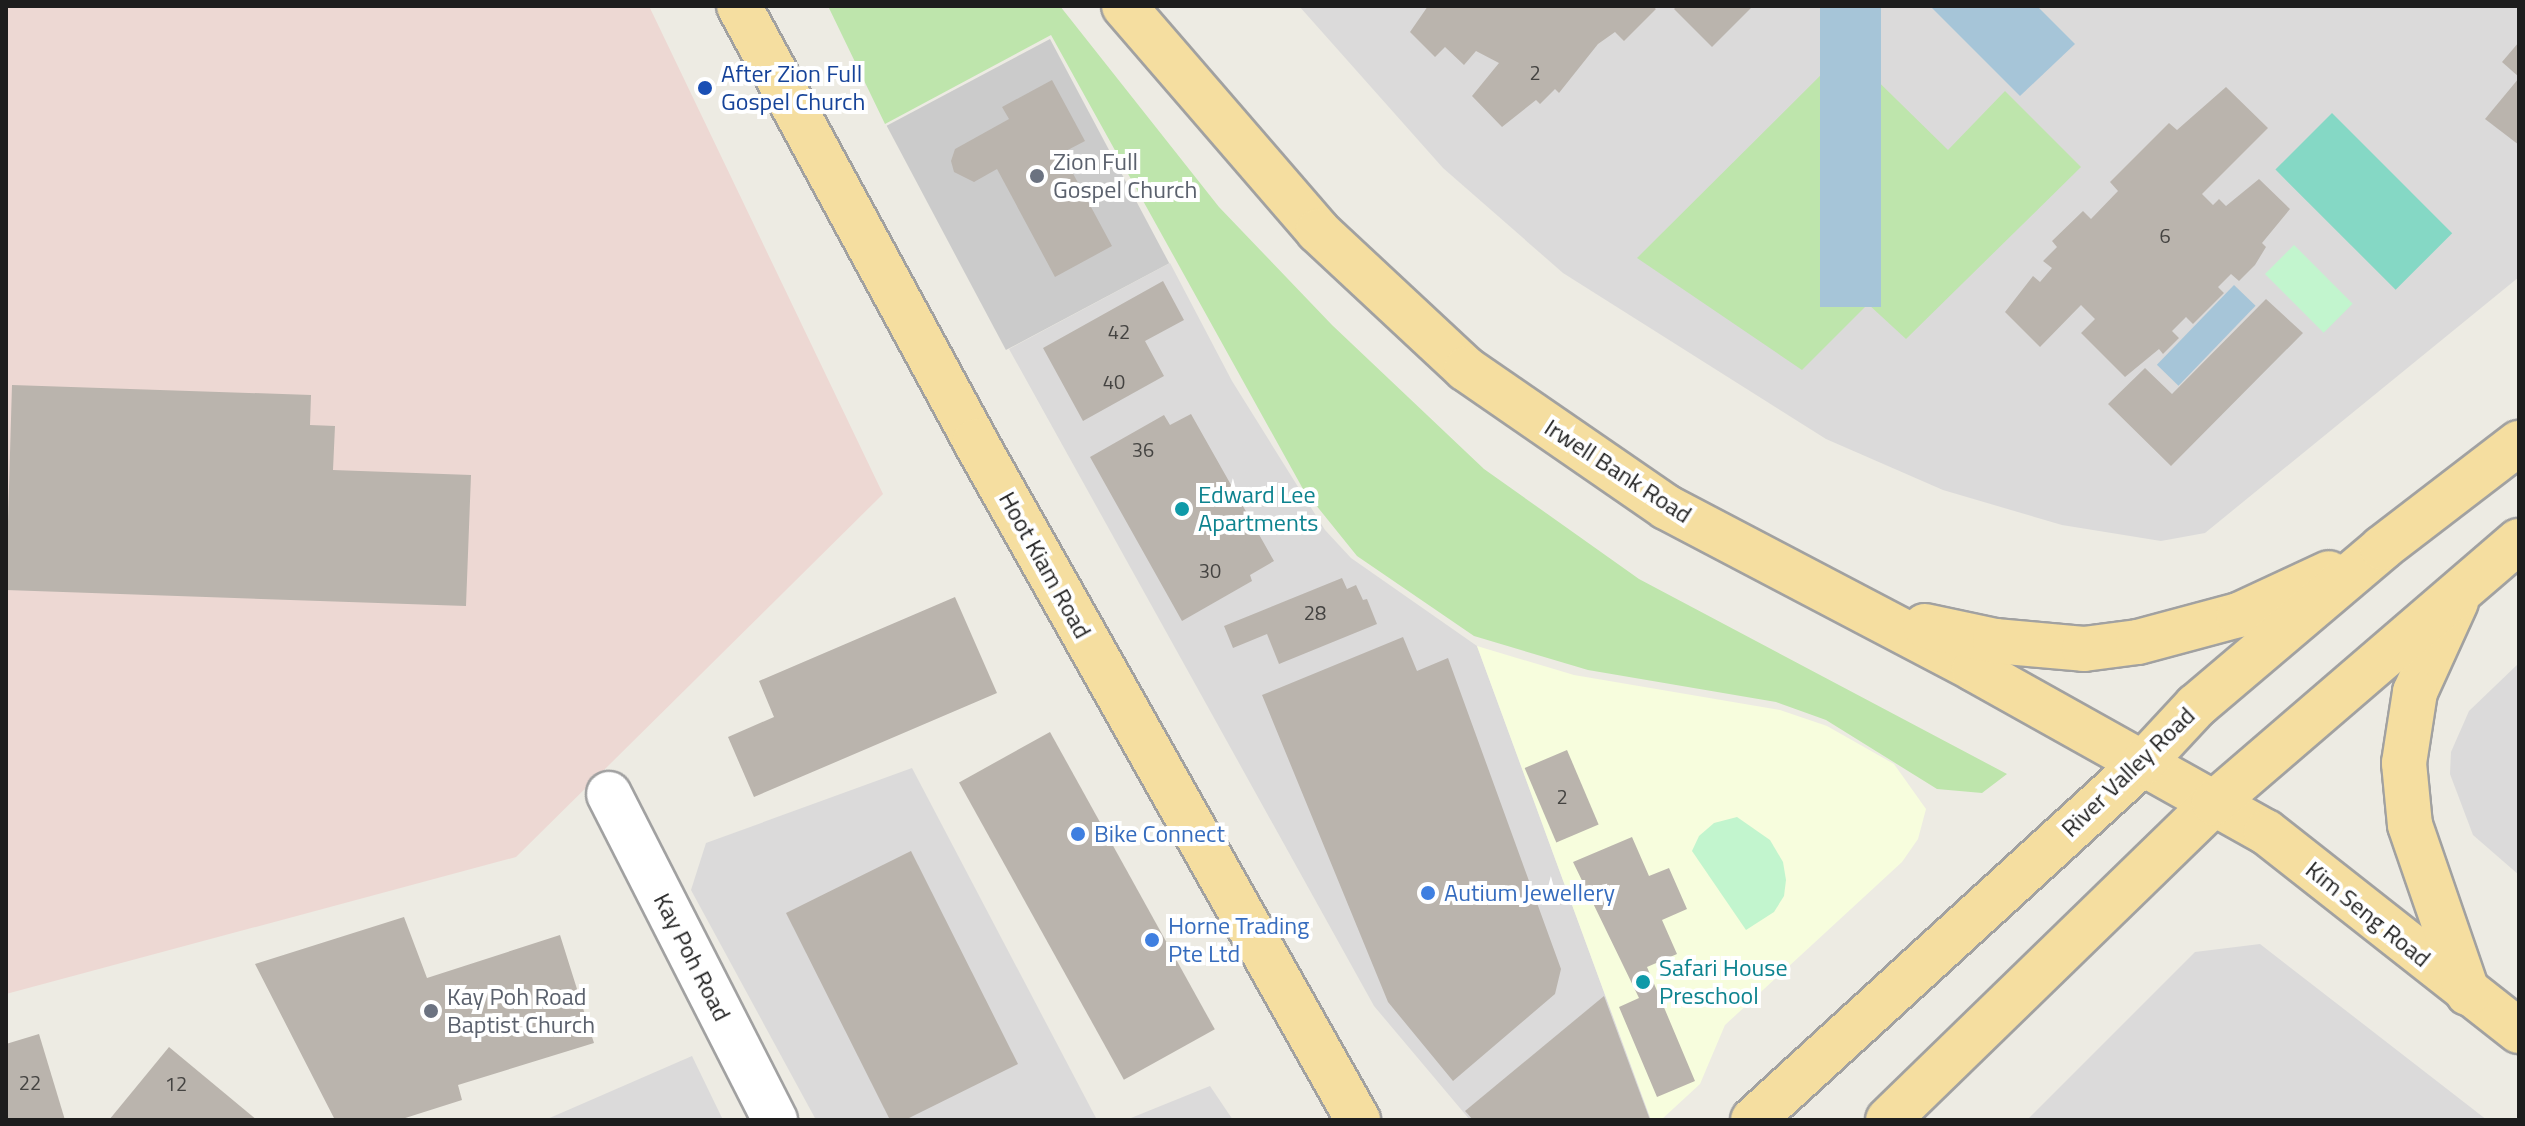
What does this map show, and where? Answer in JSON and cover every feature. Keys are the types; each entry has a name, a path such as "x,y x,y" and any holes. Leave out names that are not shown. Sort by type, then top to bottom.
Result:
{"main road":[{"name":"Hoot Kiam Road","path":"739,6 975,441 1358,1120"},
{"name":"Irwell Bank Road","path":"1124,6 1318,231 1466,369 1666,507 1869,613 2214,803"},
{"name":"River Valley Road","path":"1753,1120 2143,763 2196,706 2382,548 2519,443"},
{"path":"1888,1120 1954,1061 2214,803 2519,541"},
{"path":"1869,613 1995,641 2084,649 2138,642 2239,615 2382,548"},
{"path":"2462,589 2415,692 2404,763 2410,825 2468,994"},
{"name":"Kim Seng Road","path":"2214,803 2266,832 2468,994 2519,1031"}],"street":[{"name":"Kay Poh Road","path":"609,794 775,1120"}],"shaded area":[{"path":"6,6 649,6 883,494 516,857 6,994"},
{"path":"1299,6 2519,6 2519,277 2205,533 2161,541 2062,525 1943,490 1826,439 1563,273 1443,168"},
{"path":"1820,6 1881,6 1881,307 1820,307"},
{"path":"1930,6 2037,6 2075,44 2020,96"},
{"path":"1050,39 1169,263 1006,350 887,126"},
{"path":"2332,113 2452,233 2396,290 2275,170"},
{"path":"2294,245 2353,304 2324,333 2265,274"},
{"path":"1170,263 1232,381 1325,530 1351,558 1477,646 1651,1120 1470,1120 1374,1006 1009,349"},
{"path":"2234,285 2256,306 2178,386 2157,365"},
{"path":"1477,646 1574,675 1780,710 1827,726 1894,764 1926,809 1918,839 1902,862 1725,1025 1700,1084 1661,1120 1651,1120"},
{"path":"2519,663 2519,875 2473,835 2450,774 2451,752 2469,711"},
{"path":"912,768 1096,1118 816,1120 691,890 706,843"},
{"path":"1737,817 1770,840 1783,862 1786,880 1784,896 1774,912 1746,930 1692,851 1699,836 1714,823"},
{"path":"2260,944 2487,1120 2027,1120 2195,952"},
{"path":"692,1056 723,1120 545,1120"},
{"path":"1210,1086 1233,1120 1126,1120"}],"green space":[{"path":"828,6 1060,6 1219,207 1332,325 1484,469 1639,579 2007,774 1982,793 1937,789 1826,720 1776,702 1588,670 1474,636 1357,556 1303,489 1051,35 885,124"},
{"path":"1846,50 1948,150 2005,91 2081,167 1906,339 1868,304 1802,370 1637,258"}],"building":[{"path":"1428,6 1652,6 1656,9 1624,41 1615,32 1598,44 1559,93 1555,89 1540,104 1536,100 1502,127 1472,96 1499,63 1476,51 1464,65 1445,47 1435,57 1410,32"},
{"path":"1677,6 1753,6 1712,47 1674,9"},
{"path":"2519,42 2519,77 2502,62"},
{"path":"2519,78 2519,145 2485,119"},
{"name":"Zion Full Gospel Church","path":"1052,80 1085,141 1062,153 1112,246 1055,277 997,169 974,182 954,172 951,161 955,149 1009,119 1002,107"},
{"path":"2226,87 2268,128 2202,194 2213,205 2219,199 2226,206 2259,179 2290,209 2262,243 2266,247 2255,265 2239,281 2231,274 2218,287 2224,293 2193,324 2186,317 2172,331 2179,338 2163,354 2159,349 2125,377 2081,333 2095,319 2081,305 2040,347 2005,312 2033,276 2040,282 2052,268 2043,261 2057,247 2052,241 2083,211 2091,219 2118,191 2110,182 2169,123 2177,130"},
{"path":"1163,281 1184,320 1145,341 1164,376 1083,421 1043,348"},
{"path":"2266,299 2303,333 2171,466 2108,404 2145,368 2172,394"},
{"path":"12,385 311,395 310,425 335,426 333,470 471,475 466,606 6,590"},
{"name":"Edward Lee Apartments","path":"1191,414 1274,561 1250,575 1252,581 1182,621 1090,457 1164,415 1170,425"},
{"path":"1342,578 1347,589 1356,585 1363,600 1367,599 1377,624 1279,664 1267,634 1233,648 1224,626"},
{"path":"955,597 997,693 754,797 728,737 774,717 759,681"},
{"path":"1403,637 1417,671 1448,658 1561,969 1555,994 1453,1081 1388,1002 1262,695"},
{"path":"1050,732 1215,1029 1124,1080 959,782"},
{"path":"1567,750 1599,825 1556,843 1525,768"},
{"name":"Safari House Preschool","path":"1632,837 1649,876 1669,868 1687,909 1662,920 1677,954 1647,967 1695,1081 1657,1097 1619,1007 1639,998 1573,862"},
{"path":"911,851 1018,1064 905,1120 890,1120 786,913"},
{"name":"Kay Poh Road Baptist Church","path":"404,917 427,978 560,935 594,1043 458,1085 462,1100 399,1120 335,1120 255,964"},
{"path":"1604,996 1650,1120 1473,1120 1465,1111"},
{"path":"39,1034 65,1120 6,1120 6,1044"},
{"path":"169,1047 257,1120 109,1120"}],"place":[{"name":"After Zion Full Gospel Church","path":"705,88"},
{"name":"Zion Full Gospel Church","path":"1037,176"},
{"name":"Edward Lee Apartments","path":"1182,509"},
{"name":"Bike Connect","path":"1078,834"},
{"name":"Autium Jewellery","path":"1428,893"},
{"name":"Horne Trading Pte Ltd","path":"1152,940"},
{"name":"Safari House Preschool","path":"1643,982"},
{"name":"Kay Poh Road Baptist Church","path":"431,1011"}]}
